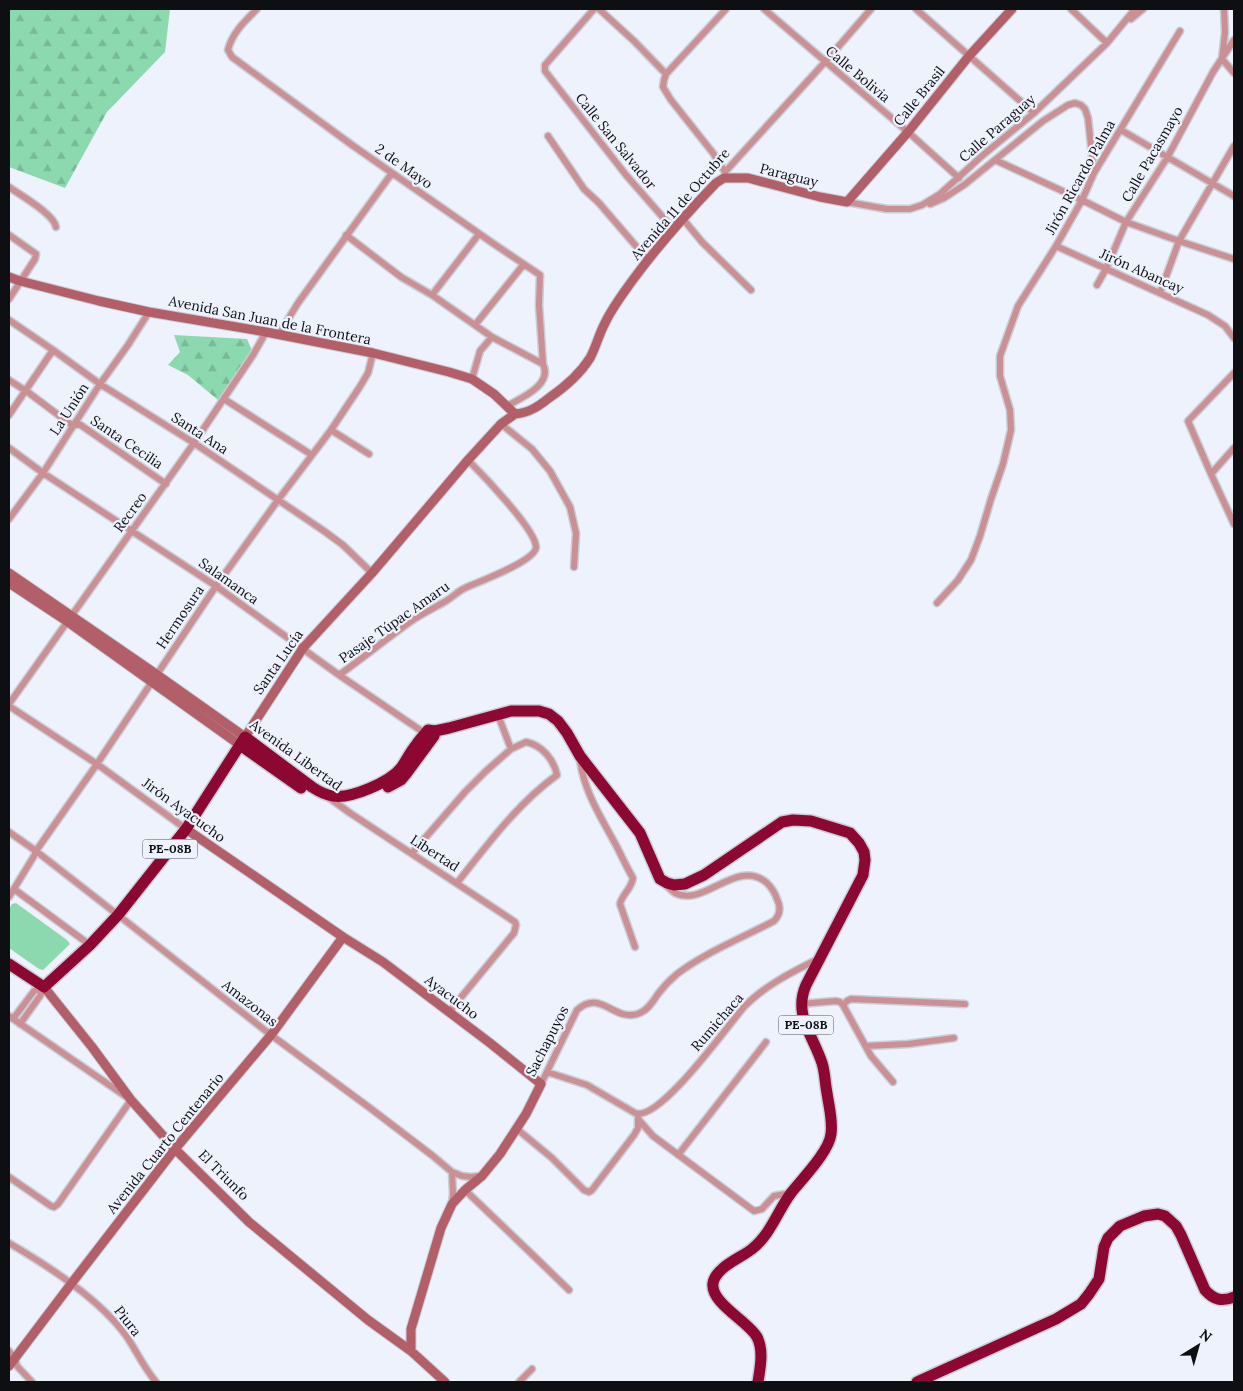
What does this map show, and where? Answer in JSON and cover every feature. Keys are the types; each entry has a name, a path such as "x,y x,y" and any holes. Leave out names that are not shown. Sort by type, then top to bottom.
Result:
{"highway":[{"path":"322,793 334,796 357,793 391,777 400,769 416,744 432,733 511,711 539,711 549,714 558,721 580,756 640,833 660,879"},
{"path":"338,804 362,798 400,780 432,733"},
{"name":"Avenida Libertad","path":"243,741 322,793"},
{"name":"Avenida Libertad","path":"243,741 308,794 320,800 338,804"},
{"name":"Santa Lucía","path":"44,987 90,945 118,915 186,829 243,741"},
{"name":"PE-08B","path":"660,879 667,884 685,884 704,875 782,822 793,820 811,821 850,833 859,842 864,852 863,875 802,994 800,1004 806,1025 823,1066 831,1122 831,1136 825,1149 791,1193 763,1239 752,1249 726,1266 717,1274 713,1283 714,1294 748,1326 757,1338 760,1348 758,1382"},
{"name":"El Triunfo","path":"9,964 44,987"},
{"path":"917,1382 1056,1319 1081,1304 1099,1279 1104,1247 1108,1238 1120,1226 1144,1216 1158,1214 1165,1216 1176,1226 1205,1290 1210,1296 1224,1300 1234,1297"}],"street":[{"name":"2 de Mayo","path":"257,9 242,24 233,37 228,50 232,58 392,173 540,275 539,305 543,364"},
{"name":"Calle San Salvador","path":"594,9 546,65 545,71 626,174 674,230"},
{"path":"599,9 666,74"},
{"path":"724,175 713,153 663,87 666,74 726,9"},
{"name":"Calle Bolivia","path":"764,9 959,178"},
{"name":"Avenida 11 de Octubre","path":"516,414 529,411 541,404 578,374 589,359 604,324 648,260 871,9"},
{"path":"916,9 1034,113"},
{"name":"Calle Brasil","path":"847,202 908,132 969,56 1012,9"},
{"path":"1071,9 1107,43"},
{"name":"Calle Paraguay","path":"847,202 887,208 910,209 922,205 940,194 1034,113 1107,43 1135,9"},
{"path":"1122,27 1144,9"},
{"path":"1224,9 1222,59 1234,73"},
{"name":"Jirón Ricardo Palma","path":"937,603 958,580 971,560 1003,464 1011,430 1010,410 1000,376 1000,356 1018,306 1056,246 1082,200 1094,173 1180,31"},
{"name":"Calle Pacasmayo","path":"1097,285 1126,222 1167,158 1213,72 1234,40"},
{"path":"910,209 927,206 964,185 1043,121 1068,104 1075,103 1085,109 1088,118 1094,173"},
{"path":"1121,130 1234,196"},
{"path":"548,136 584,189 599,203 648,260"},
{"path":"1160,293 1179,241 1234,146"},
{"path":"994,160 1126,222 1179,241 1234,257"},
{"path":"279,334 298,303 392,173"},
{"name":"Paraguay","path":"724,175 748,178 847,202"},
{"path":"9,187 52,219 56,227"},
{"path":"683,219 702,242 751,290"},
{"path":"432,295 479,234"},
{"path":"9,235 36,254 35,259 9,299"},
{"path":"346,236 401,277 432,295 474,326 543,364 546,373 539,385 507,406"},
{"name":"Jirón Abancay","path":"1056,246 1217,320 1225,326 1234,338"},
{"path":"474,326 524,264"},
{"name":"Avenida San Juan de la Frontera","path":"9,277 20,282 98,302 279,334 373,353 472,379 494,394 516,414"},
{"name":"La Unión","path":"9,519 43,473 149,312"},
{"name":"Santa Ana","path":"9,320 100,384 194,443 343,545 372,573"},
{"name":"Recreo","path":"9,705 166,484 253,355 266,332"},
{"path":"472,379 480,351 492,337"},
{"path":"9,415 54,350"},
{"name":"Hermosura","path":"9,897 36,851 97,764 216,586 331,430 368,373 373,353"},
{"path":"1234,373 1188,422 1234,524"},
{"path":"9,380 29,392 73,426"},
{"path":"224,399 312,456"},
{"name":"Santa Lucía","path":"243,741 303,648 372,573 468,460 501,424 516,414"},
{"name":"Santa Cecilia","path":"73,426 79,424 166,484"},
{"path":"501,424 532,449 550,471 570,507 576,533 574,567"},
{"path":"331,430 369,454"},
{"name":"Salamanca","path":"9,448 43,473 216,586 339,675 432,733"},
{"path":"1211,474 1234,448"},
{"name":"Pasaje Túpac Amaru","path":"339,675 410,622 448,600 462,589 532,556 536,550 536,544 526,526 468,460"},
{"name":"Avenida Libertad","path":"9,573 70,619 243,741"},
{"name":"Avenida Libertad","path":"9,583 70,619"},
{"name":"Jirón Ayacucho","path":"9,705 97,764 186,829 343,937"},
{"path":"498,715 511,749"},
{"path":"412,853 465,792 511,749 526,742 538,745 550,757 557,775 534,793 502,827 458,883"},
{"path":"580,756 582,773 589,794 633,878 631,887 620,904 635,947"},
{"name":"Avenida Libertad","path":"322,793 338,804"},
{"name":"Libertad","path":"338,804 515,922 514,933 449,1012"},
{"name":"Amazonas","path":"9,832 36,851 271,1035 378,1114 452,1172 462,1176 482,1176"},
{"name":"Sachapuyos","path":"411,1351 411,1329 441,1228 452,1204 482,1176 517,1130 576,1010 589,1002 623,1014 631,1015 641,1012 650,1006 665,985 676,975 710,953 774,921 780,913 778,900 770,887 762,879 752,876 740,876 696,894 683,895 675,893 660,879"},
{"path":"14,889 90,945"},
{"name":"Ayacucho","path":"343,937 383,962 541,1084"},
{"name":"Avenida Cuarto Centenario","path":"11,1359 175,1149 271,1035 343,937"},
{"name":"Rumichaca","path":"640,1116 676,1089 745,1007 761,993 793,972 821,958"},
{"name":"Santa Lucía","path":"11,1018 34,990 44,987"},
{"name":"Santa Lucía","path":"20,1024 40,996 44,987"},
{"name":"El Triunfo","path":"44,987 131,1100 175,1149 249,1222 368,1320 411,1351 445,1382"},
{"path":"843,1005 851,1000 964,1004"},
{"path":"800,1004 840,1002 871,1056 893,1082"},
{"path":"9,1177 54,1207 131,1100 11,1018"},
{"path":"866,1046 908,1044 954,1038"},
{"path":"678,1155 766,1042"},
{"path":"546,1072 587,1085 640,1116 653,1136 754,1211 762,1209 774,1196 791,1193"},
{"path":"517,1130 552,1158 588,1192 592,1190 634,1135 638,1128 640,1116"},
{"path":"452,1172 452,1204"},
{"path":"465,1190 569,1290"},
{"name":"Piura","path":"9,1243 95,1302 110,1316 127,1337 156,1382"},
{"path":"11,1359 32,1382"},
{"path":"519,1382 532,1369"}],"green space":[{"path":"9,9 170,9 165,52 107,112 65,188 9,167"},
{"path":"174,335 247,339 254,355 218,400 188,375 168,365 180,352"},
{"path":"16,903 70,944 43,970 9,948 9,909 12,904"}]}
